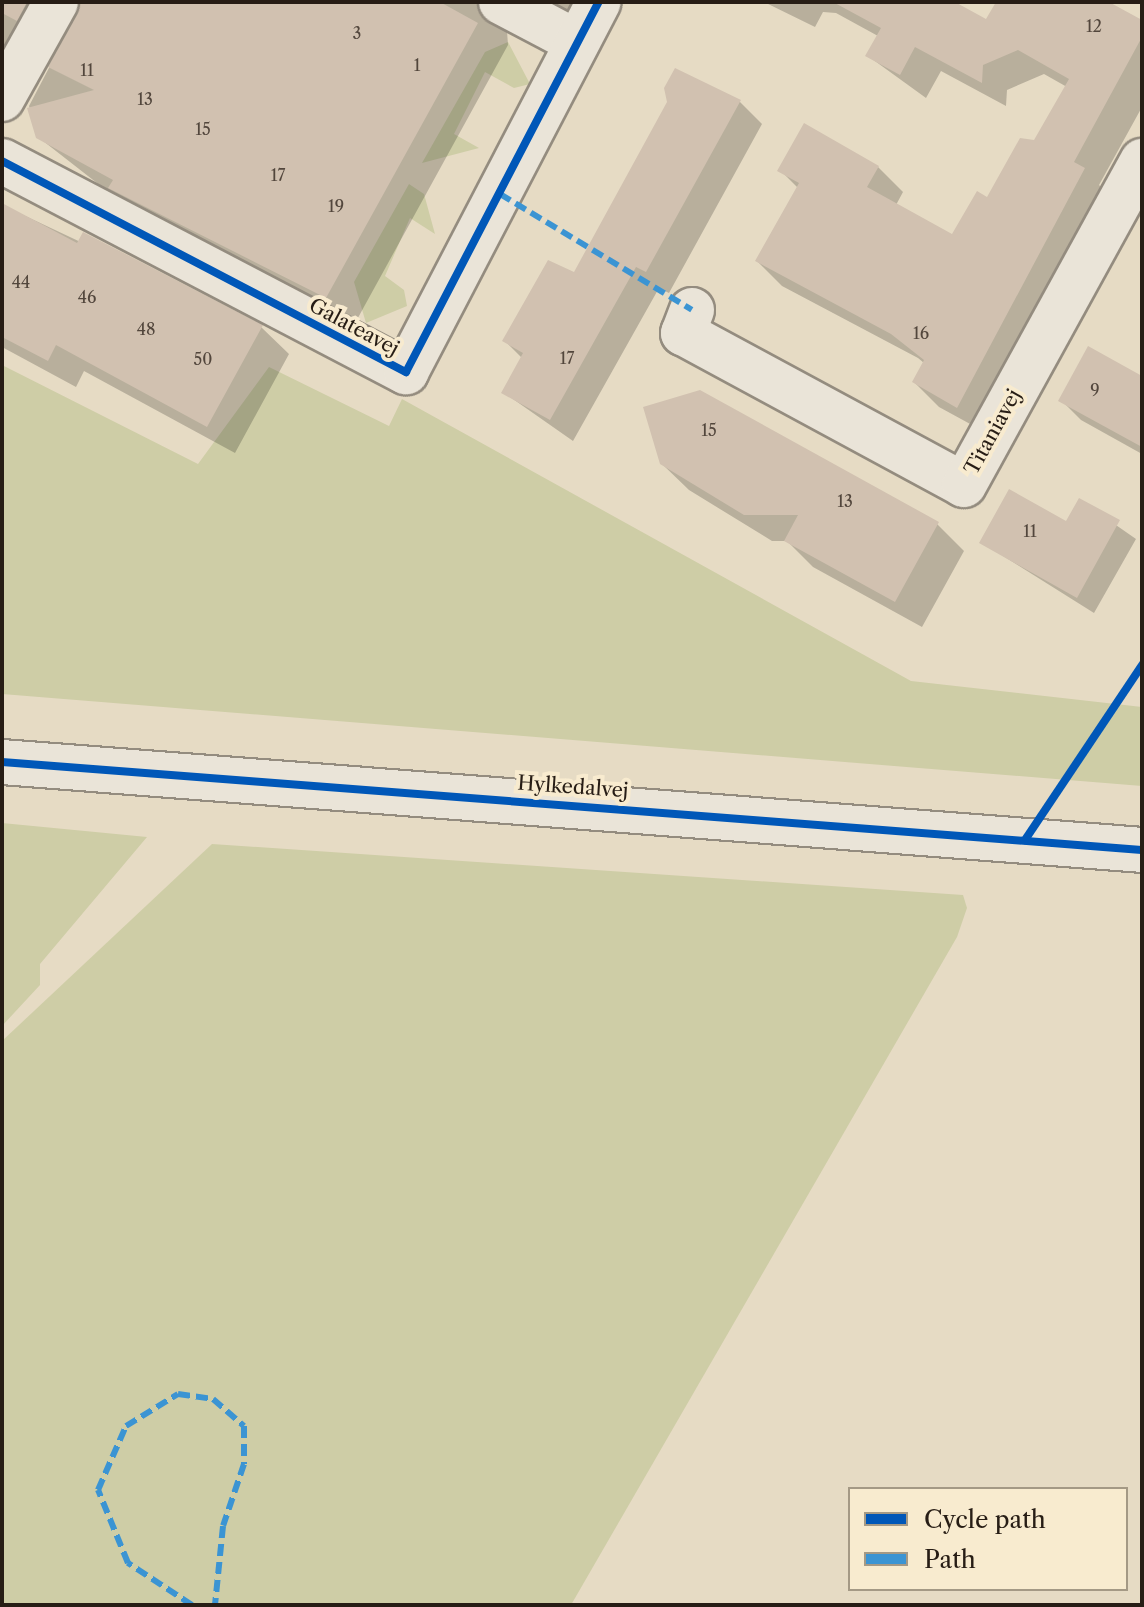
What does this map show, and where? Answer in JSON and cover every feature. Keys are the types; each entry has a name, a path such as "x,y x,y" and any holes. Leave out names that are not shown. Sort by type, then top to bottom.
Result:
{"street":[{"path":"2,99 56,2"},
{"path":"501,2 577,42"},
{"name":"Galateavej","path":"2,161 406,372 599,2"},
{"name":"Titaniavej","path":"692,310 683,333 964,485 1142,161"},
{"name":"Hylkedalvej","path":"2,762 1142,850"}],"green space":[{"path":"508,42 530,84 514,88 485,72 454,134 479,148 422,163 485,52"},
{"path":"409,184 424,194 435,234 410,218 385,276 404,290 407,306 366,323 354,282"},
{"path":"2,365 198,464 269,367 389,426 402,399 911,681 1142,707 1142,786 2,694"},
{"path":"2,823 147,837 40,964 40,985 2,1026"},
{"path":"212,844 963,895 967,908 957,937 571,1605 2,1605 2,1041"}],"building":[{"path":"2,2 27,2 17,21 2,13"},
{"path":"81,2 440,2 478,23 326,298 108,188 113,180 36,138 27,108 94,90 48,67"},
{"path":"833,2 955,2 986,19 996,2 1109,2 1142,20 1142,37 1074,162 1085,168 957,408 912,382 924,360 891,334 755,261 799,183 777,171 804,123 879,166 867,187 952,234 977,191 987,197 1020,138 1034,140 1069,79 1018,50 983,65 982,83 915,47 900,75 865,56 881,28"},
{"path":"675,68 741,100 646,272 636,267 550,420 501,393 523,353 502,341 548,260 574,272 667,102 664,88"},
{"path":"2,203 77,243 83,232 263,325 207,427 56,345 48,361 2,337"},
{"path":"1088,346 1142,376 1142,447 1058,401"},
{"path":"700,390 939,522 895,602 784,541 798,515 744,515 660,464 643,407"},
{"path":"1009,489 1066,521 1079,498 1120,520 1077,598 979,543"}],"marked path":[{"path":"500,194 692,310"},
{"path":"192,1605 128,1563 98,1490 126,1426 178,1394 213,1399 244,1426 244,1464 223,1526 215,1605"}],"cycle path":[{"path":"2,161 406,372 599,2"},
{"path":"1025,840 1142,665"},
{"path":"2,762 1142,850"}]}
